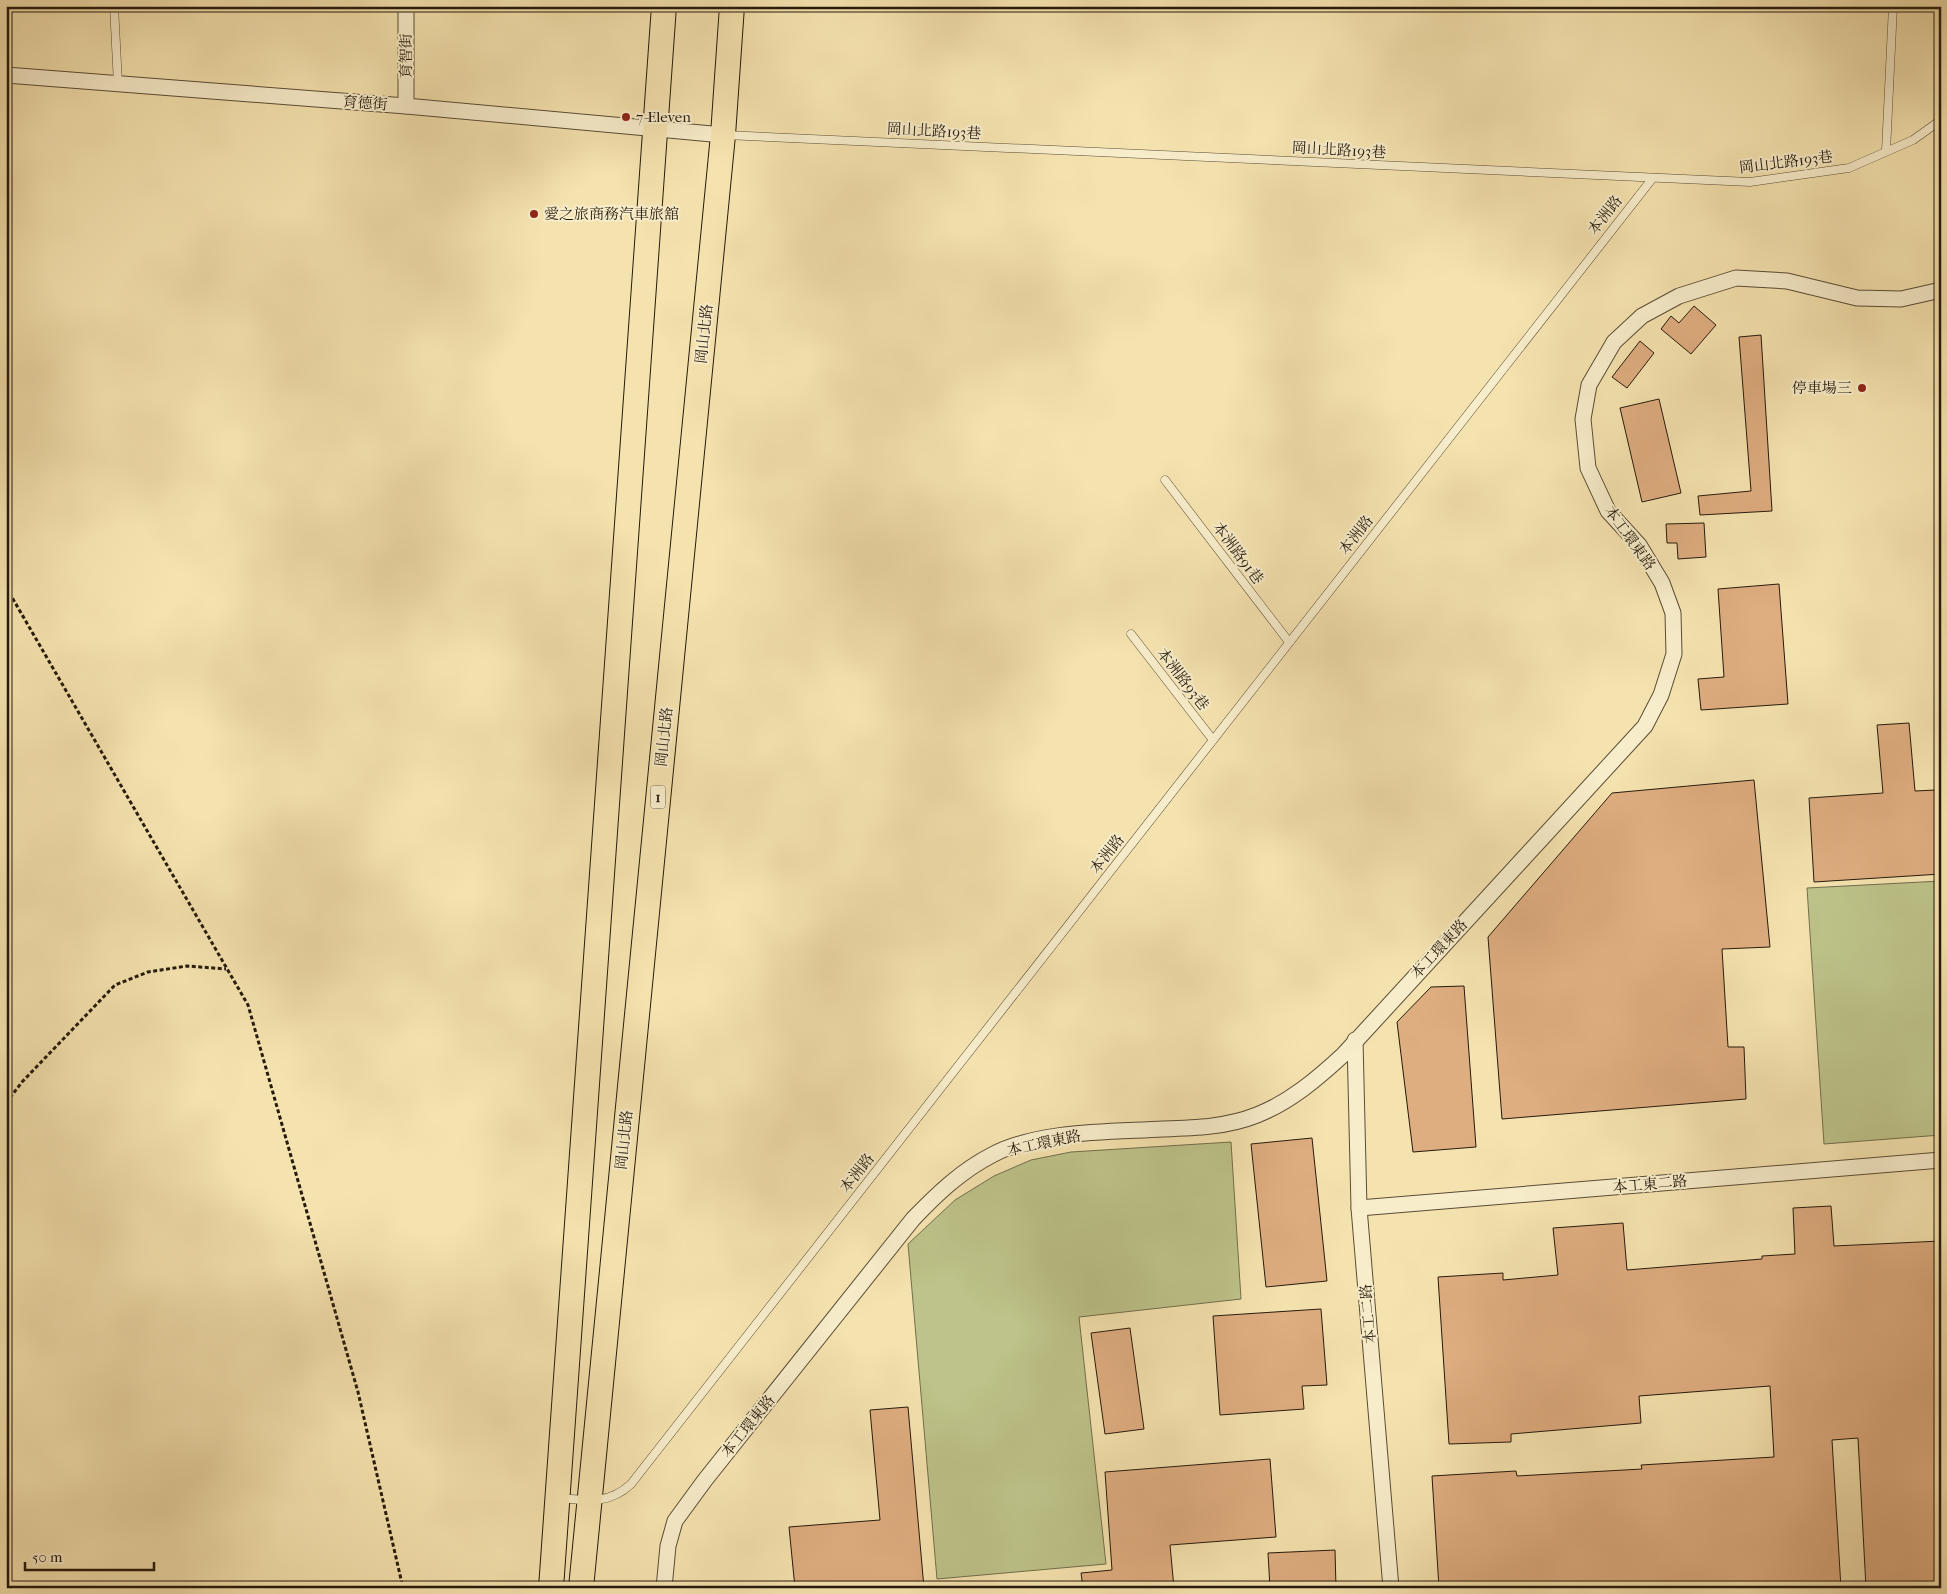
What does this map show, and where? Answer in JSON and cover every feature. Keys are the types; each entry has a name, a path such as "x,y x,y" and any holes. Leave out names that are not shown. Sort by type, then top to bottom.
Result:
{"main road":[{"path":"551,1588 559,1498 664,6"},
{"name":"岡山北路","path":"581,1588 723,135 732,6"}],"street":[{"name":"育智街","path":"406,6 406,106"},
{"name":"育德街","path":"6,74 118,85 406,106 723,135"},
{"name":"本工環東路","path":"664,1588 668,1546 675,1520 913,1219 939,1193 966,1171 994,1154 1019,1145 1066,1135 1219,1126 1255,1116 1286,1101 1343,1055 1645,726 1661,695 1674,654 1673,613 1662,583 1639,545 1608,511 1588,468 1583,418 1590,385 1614,342 1642,316 1672,300 1736,278 1787,281 1857,298 1900,299 1941,290"},
{"name":"本工二路","path":"1356,1040 1359,1208 1391,1588"},
{"name":"本工東二路","path":"1359,1208 1941,1160"}],"lane":[{"path":"114,6 118,85"},
{"path":"1886,152 1892,6"},
{"name":"岡山北路193巷","path":"723,135 1750,182 1848,168 1913,140 1941,120"},
{"name":"本洲路","path":"559,1498 589,1501 610,1499 622,1493 631,1484 1652,179"},
{"name":"本洲路91巷","path":"1165,480 1290,642"},
{"name":"本洲路93巷","path":"1132,634 1213,740"}],"path":[{"path":"6,587 226,969 239,988 250,1015 358,1392 403,1588"},
{"path":"6,1103 22,1082 115,985 148,972 177,968 226,969"}],"green space":[{"path":"1941,881 1941,1135 1824,1144 1807,888"},
{"path":"1231,1142 1241,1299 1079,1317 1106,1564 937,1579 908,1244 955,1200 994,1176 1031,1160 1071,1152"}],"building":[{"path":"1694,306 1716,325 1691,354 1661,329 1671,316 1679,323"},
{"path":"1761,335 1772,511 1700,515 1698,496 1751,491 1739,337"},
{"path":"1640,341 1654,353 1627,388 1612,377"},
{"path":"1659,399 1681,493 1642,502 1620,408"},
{"path":"1704,523 1706,557 1678,559 1677,543 1667,543 1666,524"},
{"path":"1779,584 1788,704 1701,710 1698,679 1724,677 1718,589"},
{"path":"1909,723 1915,791 1936,790 1941,874 1814,882 1809,798 1883,793 1877,725"},
{"path":"1754,780 1770,947 1722,949 1728,1047 1744,1047 1746,1099 1502,1119 1488,937 1612,793"},
{"path":"1464,986 1476,1147 1413,1152 1397,1022 1431,987"},
{"path":"1312,1138 1327,1281 1266,1287 1251,1144"},
{"path":"1831,1206 1834,1246 1941,1241 1941,1588 1866,1588 1858,1438 1832,1440 1841,1588 1439,1588 1432,1476 1516,1471 1517,1476 1642,1469 1641,1465 1774,1457 1770,1386 1639,1396 1641,1423 1511,1434 1511,1442 1449,1444 1438,1277 1503,1273 1503,1280 1558,1275 1553,1228 1623,1223 1627,1270 1762,1259 1762,1256 1795,1254 1793,1208"},
{"path":"1321,1309 1327,1385 1302,1386 1304,1409 1220,1415 1213,1316"},
{"path":"1130,1328 1144,1429 1105,1434 1091,1333"},
{"path":"908,1407 924,1588 795,1588 789,1527 880,1520 870,1410"},
{"path":"1270,1459 1276,1537 1170,1545 1174,1588 1083,1588 1081,1573 1112,1570 1105,1472"},
{"path":"1335,1550 1336,1588 1270,1588 1268,1553"}],"place":[{"name":"7-Eleven","path":"626,117"},
{"name":"愛之旅商務汽車旅舘","path":"534,214"},
{"name":"停車場三","path":"1862,388"}]}
